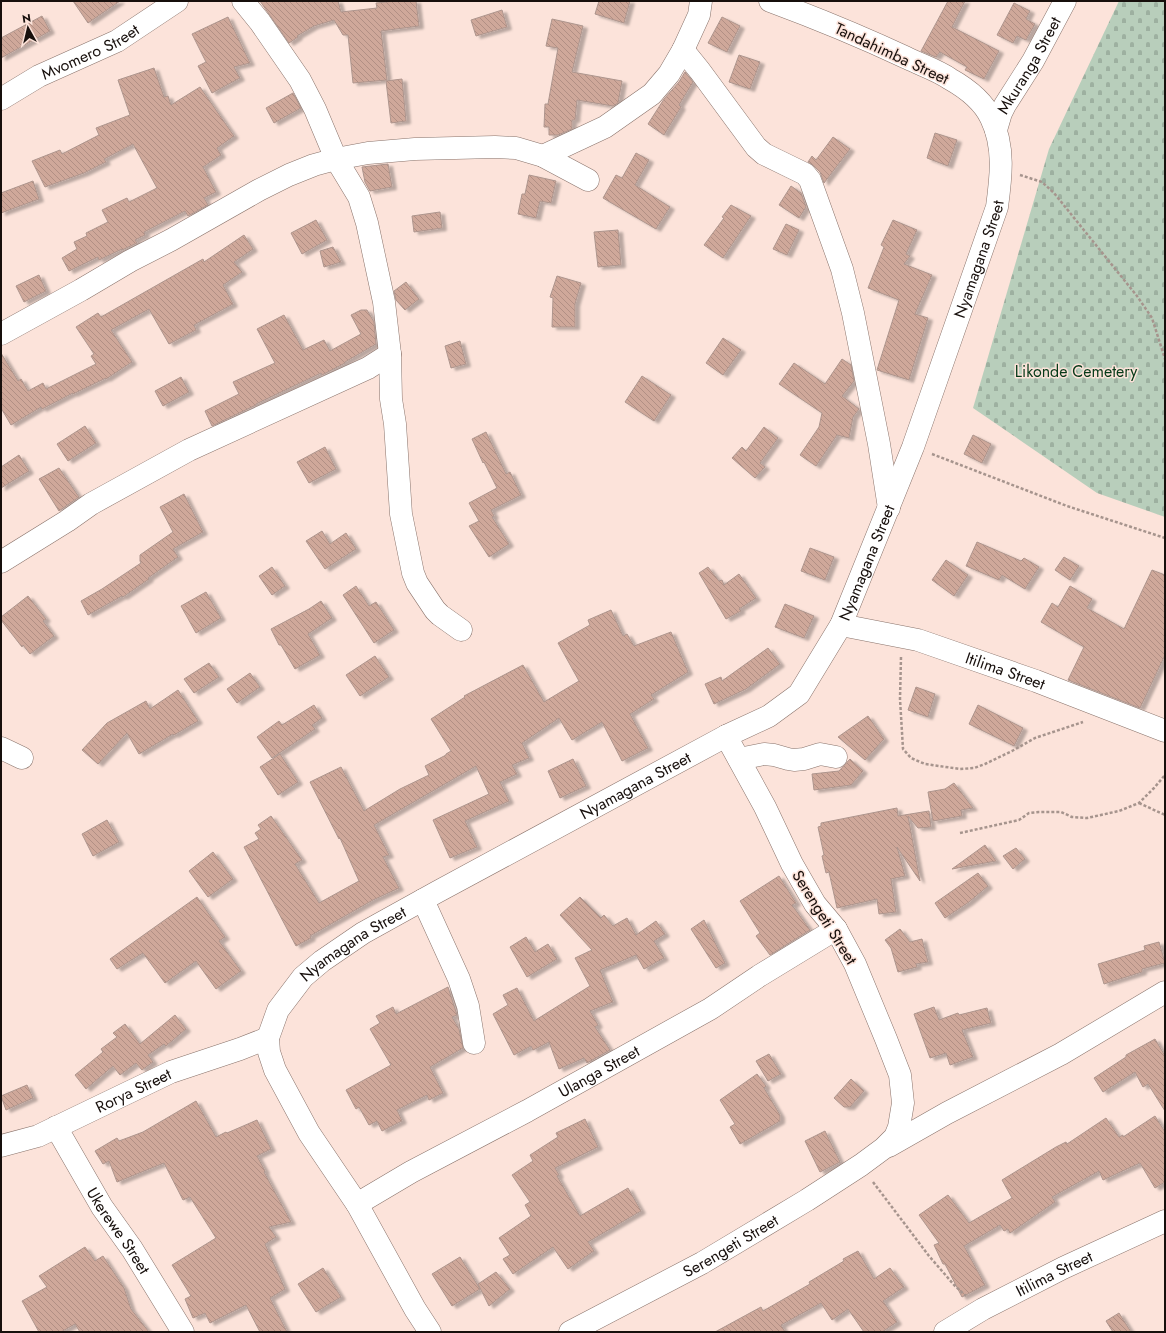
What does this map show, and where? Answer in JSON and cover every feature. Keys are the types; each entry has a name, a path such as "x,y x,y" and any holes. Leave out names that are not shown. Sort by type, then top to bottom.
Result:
{"street":[{"name":"Mvomero Street","path":"1,99 39,76 117,41 177,1"},
{"path":"243,1 260,22 300,80 315,109 336,159 359,197 367,223 384,302 390,354 391,398 395,424 401,514 413,573 417,583 435,610 461,630"},
{"path":"543,156 605,127 652,94 669,74 683,50 698,15 701,1"},
{"name":"Tandahimba Street","path":"770,1 872,42 949,78 982,104 991,116 996,130"},
{"name":"Mkuranga Street","path":"996,130 1005,105 1033,61 1065,1"},
{"path":"683,50 700,70 756,147 764,154 805,174 810,180 842,269 853,313 879,444 889,509"},
{"name":"Nyamagana Street","path":"430,1332 415,1309 357,1204 309,1133 275,1070 269,1052 268,1038 278,1010 304,977 322,961 363,933 726,736 769,716 798,694 841,625 889,509 913,446 997,207 1001,171 1001,151 996,130"},
{"path":"1,334 259,190 308,168 336,159 368,153 415,149 516,148 543,156 588,180"},
{"path":"1,562 67,521 91,504 189,450 368,368 390,354"},
{"name":"Itilima Street","path":"841,625 918,640 1036,681 1165,731"},
{"name":"Serengeti Street","path":"570,1332 702,1263 807,1200 862,1165 884,1148 895,1137 899,1127 903,1103 900,1075 864,984 836,929 815,904 792,864 765,807 726,736"},
{"path":"1,748 22,758"},
{"path":"739,760 764,754 774,755 788,760 804,759 820,754 836,756"},
{"path":"423,900 459,979 468,1006 474,1043"},
{"name":"Ulanga Street","path":"357,1204 411,1172 527,1111 710,1009 759,976 836,929"},
{"name":"Serengeti Street","path":"884,1148 947,1113 1061,1054 1165,992"},
{"name":"Rorya Street","path":"1,1146 38,1136 171,1072 268,1038"},
{"name":"Ukerewe Street","path":"56,1127 102,1207 132,1249 183,1332"},
{"name":"Itilima Street","path":"945,1332 983,1309 1063,1268 1120,1241 1164,1224"}],"path":[{"path":"1001,171 1025,175 1042,182 1054,193 1137,296 1152,318 1165,359"},
{"path":"913,446 1067,506 1165,538"},
{"path":"900,636 900,699 903,749 911,758 925,764 960,769 974,768 1012,752 1035,738 1085,722"},
{"path":"960,833 1019,820 1029,814 1038,812 1061,812 1072,817 1087,818 1119,811 1139,803 1165,775"},
{"path":"1139,803 1165,815"},
{"path":"862,1165 929,1256 956,1286 983,1309"}],"green space":[{"name":"Likonde Cemetery","path":"1119,1 1165,1 1165,517 1097,493 973,408 1049,149"}],"building":[{"path":"73,1 120,1 88,23"},
{"path":"260,1 338,1 341,12 377,8 376,3 416,1 419,26 381,31 387,80 353,83 348,35 343,35 334,20 314,26 297,36 298,37 289,43"},
{"path":"599,1 630,1 624,23 595,14"},
{"path":"948,1 965,1 952,27 999,51 984,79 965,70 967,67 940,52 936,57 921,51"},
{"path":"1014,3 1030,11 1026,19 1035,24 1026,40 1017,36 1013,43 997,35"},
{"path":"502,10 507,27 476,36 471,20"},
{"path":"42,16 50,31 1,58 1,38"},
{"path":"228,17 250,63 234,67 240,78 212,93 198,66 206,62 192,34"},
{"path":"722,17 740,26 727,52 708,43"},
{"path":"552,19 583,26 572,72 622,81 618,103 613,106 577,100 575,120 572,120 572,129 558,135 549,135 549,127 544,127 545,104 548,104 558,48 546,46"},
{"path":"739,55 760,62 750,89 729,82"},
{"path":"154,68 164,97 168,96 171,105 200,87 234,136 217,148 221,155 203,167 216,192 204,198 208,205 188,216 185,211 144,232 145,235 135,240 137,243 99,260 98,257 69,271 62,258 77,249 74,242 87,236 86,233 108,222 102,210 127,198 129,202 157,188 133,144 104,159 106,162 84,173 45,187 32,161 60,150 62,154 99,135 96,128 130,115 118,80"},
{"path":"685,72 693,82 679,105 681,107 664,135 648,124 664,99 679,82"},
{"path":"402,79 406,121 391,123 386,81"},
{"path":"293,93 301,108 274,123 266,108"},
{"path":"935,133 957,140 948,166 927,158"},
{"path":"833,137 850,149 824,183 820,172 808,162 812,156 816,160"},
{"path":"636,153 649,160 635,185 670,207 656,229 603,198 616,175 622,178"},
{"path":"388,164 392,187 370,191 365,182 362,167"},
{"path":"529,175 556,181 551,203 540,201 536,218 518,214 522,194 525,194"},
{"path":"33,181 39,199 1,213 1,193"},
{"path":"791,186 801,193 806,207 799,218 779,205"},
{"path":"731,205 751,216 723,258 704,245 724,218 722,217"},
{"path":"440,212 442,228 414,232 412,216"},
{"path":"316,220 327,240 302,254 291,233"},
{"path":"893,220 917,230 906,254 910,256 904,264 932,275 915,314 928,318 909,380 877,370 899,300 868,288 884,247 881,245"},
{"path":"786,224 799,230 787,255 773,249"},
{"path":"618,230 621,265 598,267 594,232"},
{"path":"244,235 253,249 234,262 242,272 223,285 233,304 194,325 196,330 169,344 149,309 111,330 132,362 106,379 73,393 42,409 41,407 11,425 1,408 1,353 18,381 21,379 28,391 43,383 46,389 96,364 91,356 94,354 76,327 98,313 101,317 203,259 204,262"},
{"path":"333,247 341,262 324,267 320,251"},
{"path":"39,275 46,291 24,302 16,286"},
{"path":"557,276 581,283 575,304 575,327 552,327 553,298 550,297"},
{"path":"406,282 419,299 405,310 396,300 394,291"},
{"path":"361,310 367,310 374,322 376,344 322,375 321,373 212,426 205,411 239,394 233,382 275,363 257,329 284,315 303,350 324,340 330,351 361,334 351,315"},
{"path":"723,338 741,350 723,375 706,363"},
{"path":"460,341 466,364 451,368 445,346"},
{"path":"842,359 851,365 854,381 842,396 859,409 853,417 849,438 837,435 816,466 800,455 819,427 822,413 779,384 794,363 825,384"},
{"path":"642,376 671,395 654,421 625,402"},
{"path":"181,377 189,392 163,406 155,391"},
{"path":"85,426 96,443 68,461 57,444"},
{"path":"764,427 778,438 760,463 765,467 755,478 732,458 742,447 746,451"},
{"path":"486,432 506,474 510,472 521,495 491,510 494,516 492,517 509,544 489,557 469,526 479,521 469,503 497,488 472,439"},
{"path":"973,435 991,444 982,463 964,454"},
{"path":"325,447 336,469 309,483 297,462"},
{"path":"19,455 29,471 1,488 1,467"},
{"path":"59,468 79,497 59,511 39,479"},
{"path":"184,494 203,532 173,549 178,557 148,578 149,579 123,597 122,596 88,615 81,601 141,563 140,555 173,532 160,507"},
{"path":"322,531 330,544 346,533 356,549 325,569 306,541"},
{"path":"977,542 1021,561 1024,558 1039,567 1025,589 1002,575 999,580 966,566"},
{"path":"810,548 834,557 825,580 801,571"},
{"path":"1064,557 1079,566 1070,580 1055,570"},
{"path":"946,560 968,575 954,596 932,580"},
{"path":"272,567 285,586 272,595 259,576"},
{"path":"708,567 719,581 722,580 724,585 739,574 756,598 739,609 741,611 726,619 699,573"},
{"path":"1152,570 1165,575 1165,655 1140,708 1068,680 1084,647 1041,622 1052,603 1058,607 1070,586 1092,599 1087,608 1124,629"},
{"path":"356,586 369,606 376,602 394,630 374,643 343,595"},
{"path":"206,592 221,618 196,633 181,606"},
{"path":"28,596 46,619 43,621 54,636 30,654 23,645 22,647 1,620 1,617"},
{"path":"321,601 332,618 308,634 320,655 295,669 281,645 279,645 271,629"},
{"path":"785,604 814,616 804,638 775,627"},
{"path":"611,610 623,636 627,634 634,646 671,632 688,672 651,695 654,699 630,714 648,748 622,761 602,722 572,740 559,718 522,743 529,758 512,765 517,774 500,782 509,801 465,821 477,847 450,858 433,820 489,794 476,766 374,825 389,855 383,857 399,888 373,900 310,936 311,938 296,946 244,847 259,839 255,833 261,829 258,825 271,816 302,860 295,864 319,903 359,881 340,838 339,839 310,782 341,767 364,811 400,789 429,775 425,766 451,751 431,719 465,697 464,696 523,665 544,702 579,681 558,643 590,625 588,620"},
{"path":"768,648 780,664 746,689 714,704 705,684 721,677 722,681"},
{"path":"375,656 389,677 360,696 346,675"},
{"path":"209,663 219,677 194,693 184,679"},
{"path":"250,673 260,687 237,703 227,689"},
{"path":"916,687 935,694 928,717 908,710"},
{"path":"178,690 198,721 139,754 127,733 98,764 82,750 107,723 146,701 150,709"},
{"path":"314,705 322,718 312,725 315,729 272,758 257,737 279,721 282,725"},
{"path":"978,705 1023,728 1014,746 969,724"},
{"path":"868,716 884,739 865,760 838,737"},
{"path":"280,754 298,782 278,795 260,767"},
{"path":"573,759 586,786 560,798 548,771"},
{"path":"850,759 863,771 851,785 814,790 812,774 839,771"},
{"path":"954,783 973,808 961,810 962,816 933,821 928,792 945,789"},
{"path":"897,808 898,816 929,811 931,827 918,828 908,816 920,881 897,847 905,876 891,879 896,912 879,914 877,899 837,908 829,872 826,873 822,856 824,855 818,827 821,826 821,823"},
{"path":"107,820 119,842 93,856 82,834"},
{"path":"985,845 996,861 952,869"},
{"path":"1016,848 1025,859 1013,869 1003,856"},
{"path":"213,852 233,879 208,897 189,871"},
{"path":"978,873 988,886 969,902 945,918 935,903"},
{"path":"779,876 796,903 792,905 810,930 770,955 756,936 760,933 740,901"},
{"path":"197,897 225,937 219,941 241,971 216,989 196,961 165,983 143,953 117,969 110,959"},
{"path":"580,897 601,918 604,915 613,926 627,918 636,935 656,921 665,934 654,941 664,958 644,969 636,955 600,970 613,1002 590,1011 598,1025 595,1027 610,1050 587,1063 584,1058 559,1069 549,1042 533,1050 531,1046 514,1055 493,1014 508,1005 503,995 517,988 534,1021 590,986 575,958 592,950 560,915"},
{"path":"704,920 725,963 716,968 691,929"},
{"path":"900,929 910,942 922,939 928,962 916,964 917,967 898,972 891,948 885,940"},
{"path":"526,937 535,952 548,944 557,959 527,977 510,947"},
{"path":"1159,942 1165,963 1142,969 1142,972 1104,984 1098,964 1145,950 1144,946"},
{"path":"448,987 457,1015 452,1017 459,1029 463,1048 430,1067 443,1093 429,1100 427,1095 397,1110 402,1121 382,1131 377,1121 369,1125 359,1107 356,1109 346,1090 391,1065 370,1029 380,1023 376,1016 393,1007 396,1014"},
{"path":"934,1007 939,1020 958,1013 959,1015 987,1008 991,1023 962,1030 973,1057 950,1065 946,1053 930,1058 914,1014"},
{"path":"175,1015 186,1029 166,1046 164,1044 148,1055 153,1062 142,1070 136,1063 120,1075 113,1066 86,1089 75,1075 103,1052 101,1049 117,1037 113,1033 125,1024 140,1044"},
{"path":"1155,1039 1165,1056 1165,1111 1148,1084 1143,1087 1135,1072 1103,1092 1094,1078 1126,1057 1126,1055"},
{"path":"769,1054 781,1074 768,1081 756,1061"},
{"path":"757,1074 766,1086 764,1088 780,1115 780,1121 740,1144 730,1127 735,1124 720,1100"},
{"path":"851,1079 864,1091 850,1107 844,1107 834,1098"},
{"path":"27,1085 33,1098 6,1110 1,1096"},
{"path":"196,1101 216,1137 257,1120 271,1149 257,1156 291,1222 269,1227 276,1237 265,1244 285,1289 270,1298 287,1332 260,1332 246,1305 210,1323 205,1313 193,1318 185,1299 191,1296 172,1265 216,1238 190,1197 183,1200 164,1163 117,1182 109,1161 103,1164 95,1151 117,1138 119,1141 143,1132"},
{"path":"1155,1116 1165,1132 1165,1182 1155,1188 1140,1163 1103,1180 1099,1171 1052,1197 1055,1202 1010,1233 1008,1229 1004,1231 1000,1225 964,1246 985,1285 962,1297 934,1245 939,1243 919,1215 948,1195 969,1223 1012,1198 1002,1180 1056,1147 1066,1142 1067,1144 1106,1118 1119,1137 1123,1135 1123,1137"},
{"path":"585,1119 598,1147 555,1168 559,1175 557,1176 580,1216 628,1188 641,1211 588,1242 594,1251 568,1269 553,1247 513,1274 503,1259 510,1255 499,1238 531,1216 525,1205 530,1202 512,1175 533,1161 530,1155 558,1137 556,1133"},
{"path":"825,1131 840,1162 820,1172 805,1141"},
{"path":"85,1247 95,1261 103,1256 124,1288 131,1309 149,1332 80,1332 75,1324 61,1332 39,1332 22,1301 47,1287 39,1276"},
{"path":"858,1251 874,1279 890,1268 904,1287 883,1301 897,1322 882,1332 864,1332 848,1309 832,1320 821,1303 781,1325 785,1332 715,1332 761,1307 763,1311 810,1284 809,1282 844,1261 843,1259"},
{"path":"460,1257 480,1289 452,1306 432,1274"},
{"path":"323,1268 341,1297 316,1312 298,1284"},
{"path":"496,1272 510,1289 489,1306 478,1284"},
{"path":"1119,1313 1131,1332 1113,1332 1106,1321"}]}
